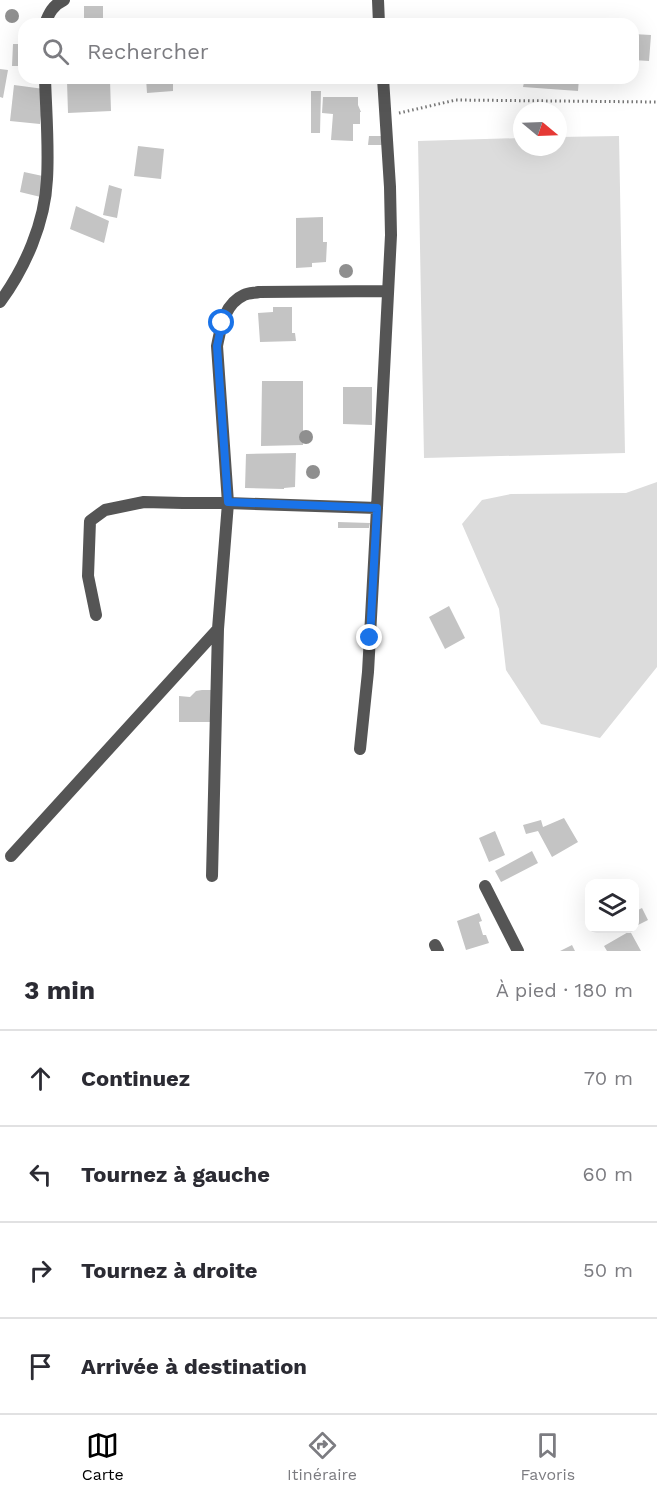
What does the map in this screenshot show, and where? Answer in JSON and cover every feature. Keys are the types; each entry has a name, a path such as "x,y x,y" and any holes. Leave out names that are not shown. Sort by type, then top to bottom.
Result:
{"street":[{"path":"47,18 50,11 64,0"},
{"path":"378,0 379,18"},
{"path":"0,302 26,259 41,218 47,181 45,84"},
{"path":"360,749 368,672 391,235 383,84"},
{"path":"212,876 218,629 228,502 217,346 222,323 229,306 244,295 259,292 388,291"},
{"path":"96,615 88,576 90,521 105,510 144,502 183,504 228,502 377,508"},
{"path":"11,856 218,629"},
{"path":"485,886 518,951"}],"path":[{"path":"386,116 456,100 657,102"}],"shaded area":[{"path":"619,136 625,453 424,458 418,141 513,138 513,156 567,156 567,137"},
{"path":"657,482 657,667 600,738 541,724 506,670 499,609 462,524 482,500 511,494 626,493"}],"building":[{"path":"84,6 103,6 103,18 84,18"},
{"path":"639,34 651,35 649,61 639,60"},
{"path":"13,44 18,44 18,66 12,66"},
{"path":"0,69 8,70 3,98 0,97"},
{"path":"67,84 110,84 111,111 68,113"},
{"path":"146,84 173,84 173,91 147,93"},
{"path":"524,84 579,84 578,91 523,87"},
{"path":"14,85 44,89 40,124 10,121"},
{"path":"311,91 321,91 320,133 311,133"},
{"path":"323,97 358,97 361,112 360,124 353,124 353,141 331,140 333,114 322,113"},
{"path":"369,136 386,136 387,145 368,145"},
{"path":"138,146 164,149 161,179 134,176"},
{"path":"24,172 52,178 49,199 20,192"},
{"path":"109,185 122,189 117,218 103,215"},
{"path":"76,206 109,221 104,243 70,229"},
{"path":"323,217 323,242 327,242 326,262 312,263 312,267 296,268 296,218"},
{"path":"273,307 292,307 292,333 295,333 296,341 260,342 258,313 273,312"},
{"path":"262,381 303,381 303,445 261,446"},
{"path":"343,387 372,387 372,425 343,424"},
{"path":"296,453 295,487 245,488 246,454"},
{"path":"338,522 370,523 369,528 338,528"},
{"path":"449,606 465,638 445,649 429,617"},
{"path":"219,690 218,722 179,722 179,696 190,697 196,691"},
{"path":"564,818 578,842 552,857 538,831 526,834 523,825 541,820 543,827"},
{"path":"495,831 505,855 489,862 479,838"},
{"path":"532,851 538,863 501,882 495,871"},
{"path":"642,908 648,920 639,924 639,910"},
{"path":"479,913 483,935 486,935 489,943 466,950 457,921"},
{"path":"627,933 631,933 641,951 607,951 604,946"},
{"path":"572,945 575,951 560,951"}],"route":[{"path":"222,323 217,346 228,502 377,508 370,638"}]}
